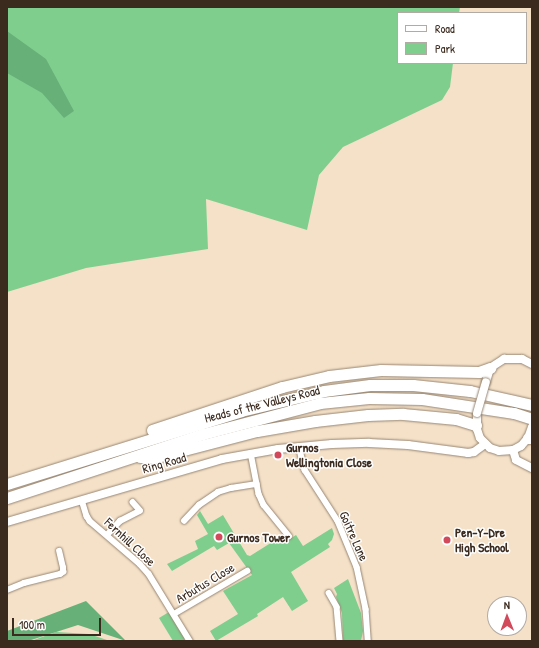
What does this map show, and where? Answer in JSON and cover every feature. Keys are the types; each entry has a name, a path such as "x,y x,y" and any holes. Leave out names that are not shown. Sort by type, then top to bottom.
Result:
{"highway":[{"path":"124,452 142,434 149,431 282,387 329,376 381,370 479,372 490,368"},
{"name":"Heads of the Valleys Road","path":"7,498 124,452 241,411 324,391 370,385 413,385 470,391 532,405"},
{"name":"Heads of the Valleys Road","path":"7,484 124,452 210,432 320,403 369,398 422,399 514,413 532,419"},
{"path":"124,452 157,457 257,431 315,421 368,415 404,414 448,418 468,421 476,425"}],"street":[{"path":"532,364 522,359 511,358 497,362 490,368 477,413 476,425 480,438 485,444 499,451 513,450 520,446 530,438 532,427"},
{"name":"Ring Road","path":"7,522 222,459 251,453 299,446 349,443 408,445 468,453 474,452 485,444"},
{"name":"Goitre Lane","path":"299,446 305,470 338,521 357,566 366,609 368,641"},
{"path":"513,450 516,460 532,468"},
{"path":"251,453 257,484 264,505 289,536"},
{"path":"184,521 198,505 218,492 231,488 257,484"},
{"name":"Fernhill Close","path":"82,500 87,516 149,574 190,641"},
{"path":"107,535 120,521 140,511 133,503"},
{"path":"7,590 24,583 63,572 60,551"},
{"name":"Arbutus Close","path":"174,614 247,571"},
{"path":"329,593 337,607 340,641"}],"green space":[{"path":"7,7 460,7 459,12 397,12 397,64 453,64 450,87 442,100 343,147 319,175 307,230 206,199 208,249 86,268 7,292"},
{"path":"7,31 46,59 74,111 64,118 42,93 7,73"},
{"path":"200,511 208,524 223,515 247,555 250,556 277,539 285,542 296,535 303,546 332,528 334,534 332,540 328,544 330,547 291,572 308,601 292,611 283,597 257,614 258,616 216,641 210,631 238,614 223,591 252,575 229,543 217,550 214,546 172,571 167,564 198,549 195,541 208,534 197,515"},
{"path":"348,579 361,613 363,631 361,641 343,641 342,613 334,588"},
{"path":"86,601 126,641 78,625 28,641 7,641 7,631"},
{"path":"169,612 185,639 183,641 173,641 159,618"},
{"path":"56,632 89,634 110,641 31,641"}],"place":[{"name":"Gurnos Wellingtonia Close","path":"278,455"},
{"name":"Gurnos Tower","path":"219,537"},
{"name":"Pen-Y-Dre High School","path":"447,540"}]}
